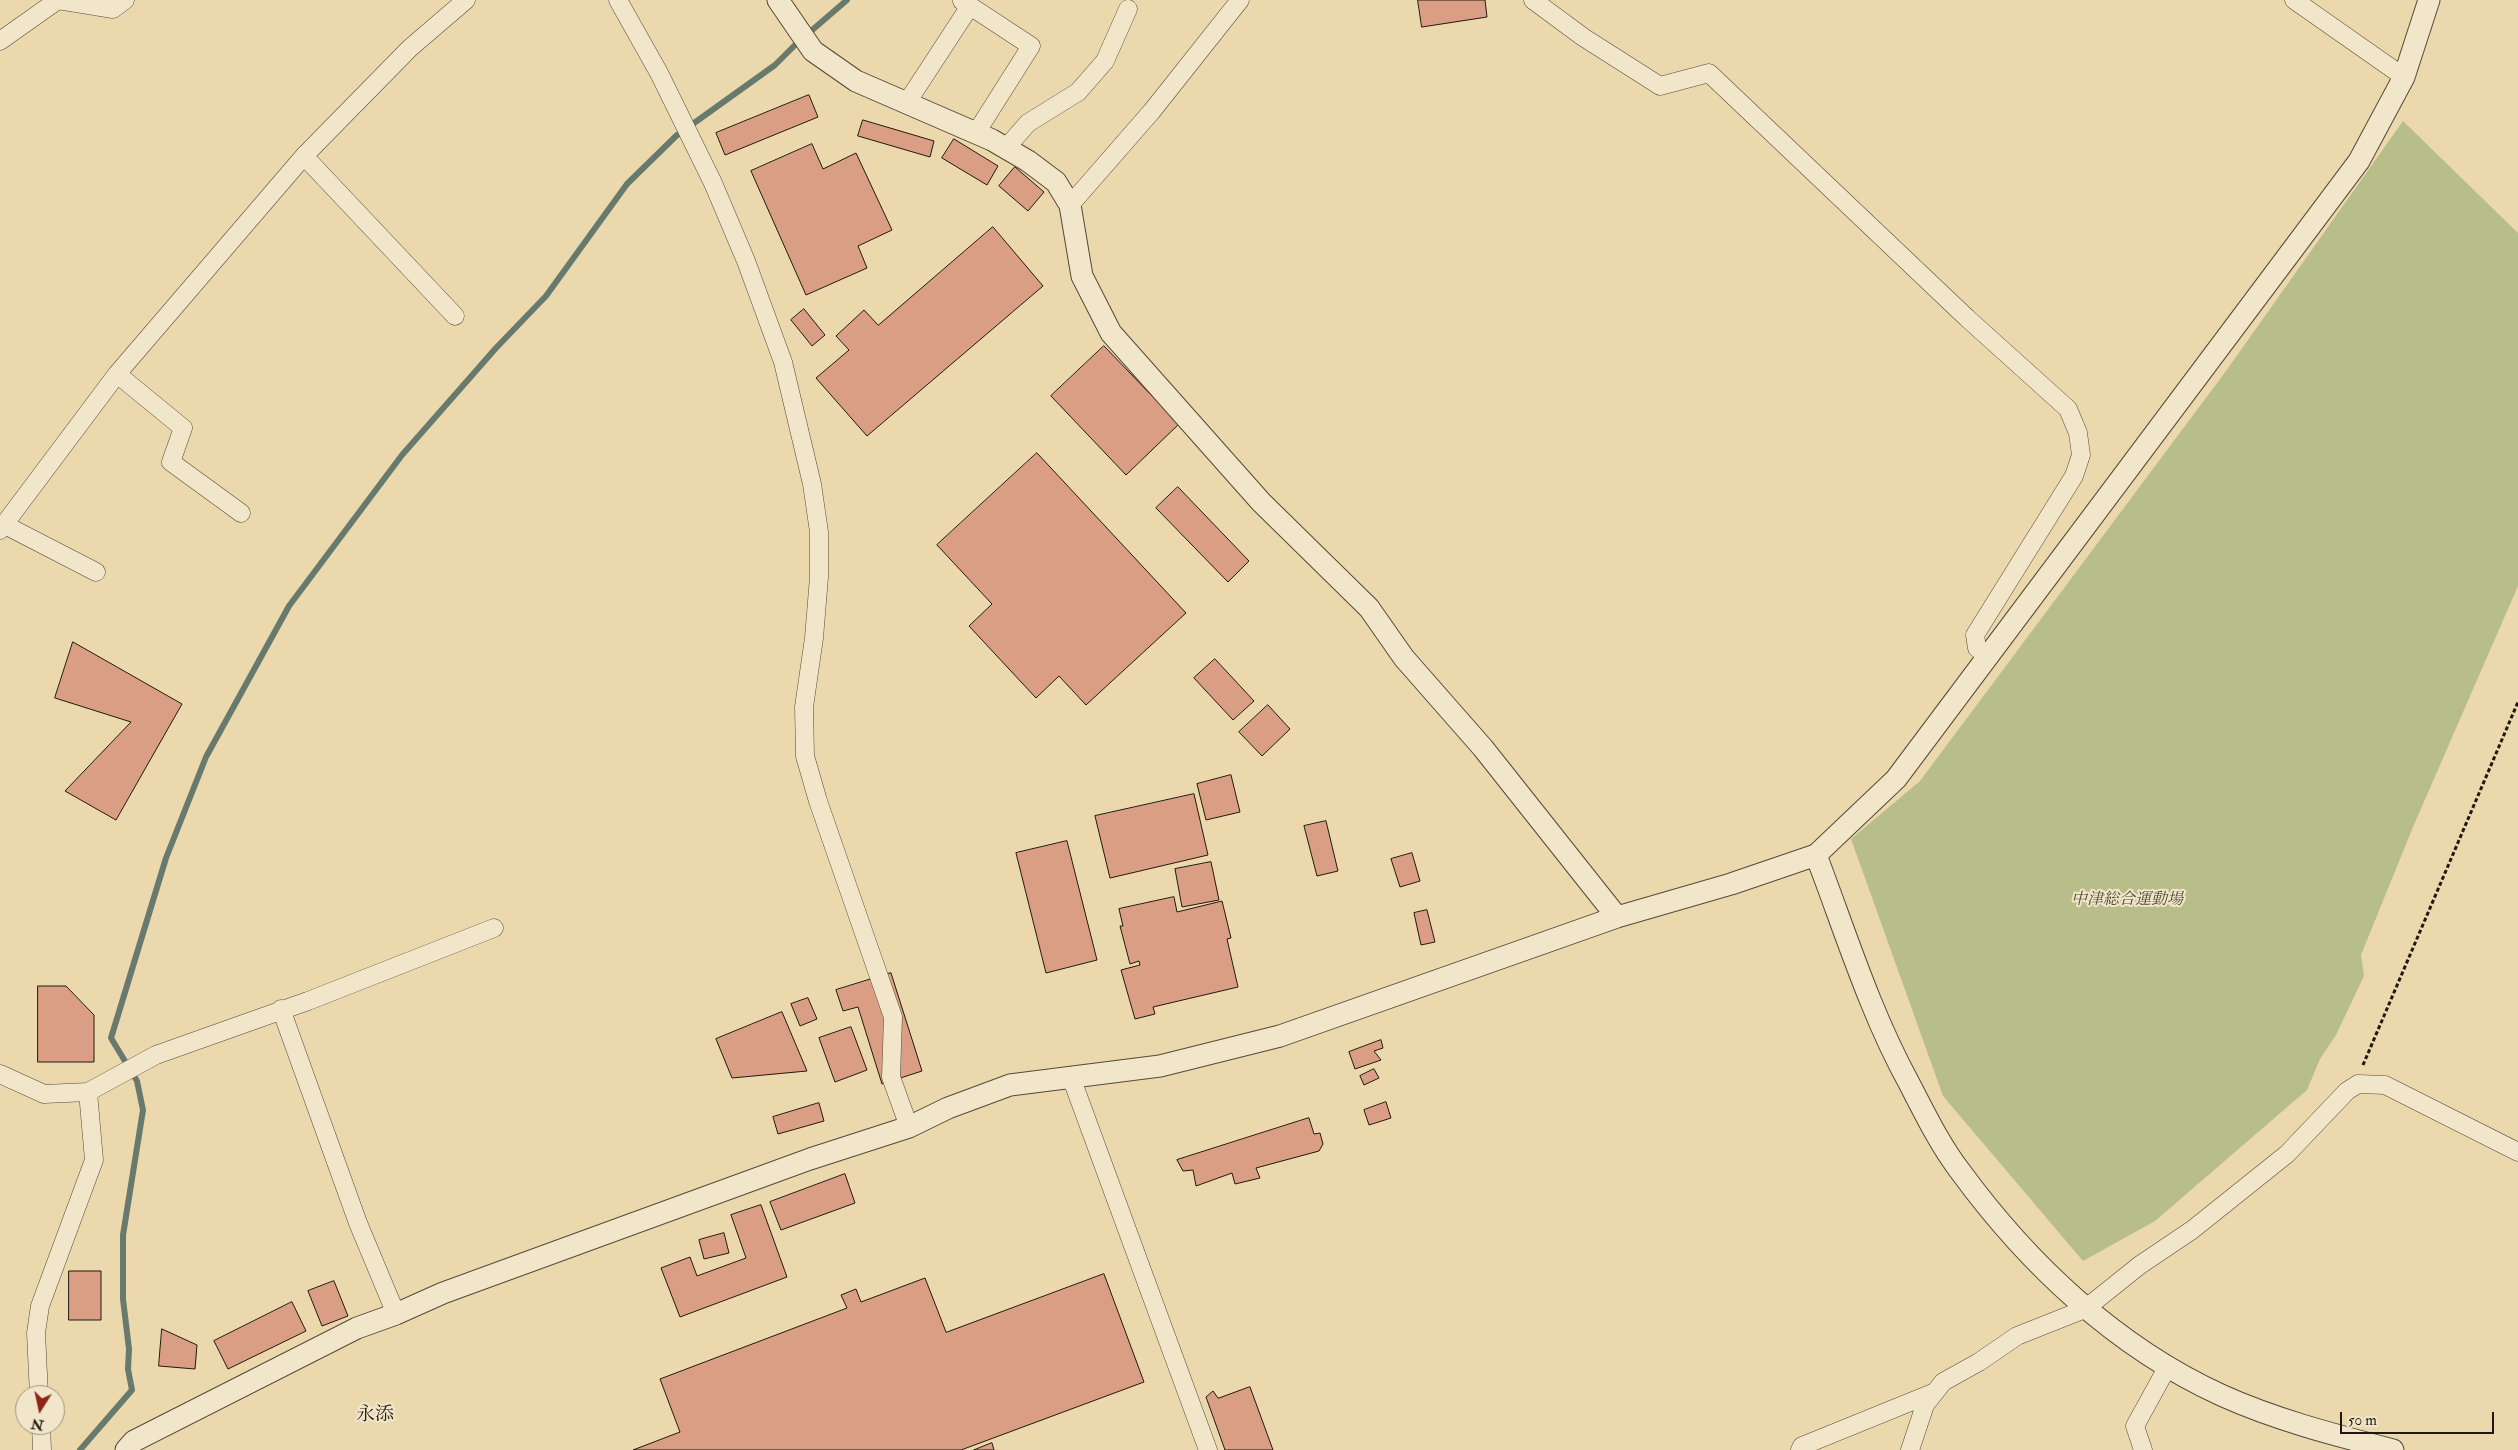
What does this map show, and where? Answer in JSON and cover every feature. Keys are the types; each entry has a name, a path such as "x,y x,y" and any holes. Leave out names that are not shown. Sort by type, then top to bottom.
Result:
{"street":[{"path":"0,41 58,0 113,9 125,0"},
{"path":"96,572 2,527 117,374 304,156 410,48 466,0"},
{"path":"618,0 659,73 713,183 746,261 783,362 812,484 819,532 819,577 814,638 804,707 805,756 818,801 893,1017 891,1077 909,1127"},
{"path":"778,0 813,51 856,80 1006,148 1028,161 1056,182 1070,205 1082,276 1111,333 1261,502 1370,608 1404,658 1483,748 1617,916"},
{"path":"1070,205 1152,111 1240,0"},
{"path":"1533,0 1583,37 1660,86 1708,73 1967,318 2068,409 2078,433 2081,455 2074,476 1975,635 1977,648 1989,658"},
{"path":"2294,0 2404,77"},
{"path":"126,1450 134,1441 357,1328 396,1314 443,1293 810,1159 909,1127 948,1108 1010,1085 1160,1066 1280,1036 1617,916 1731,884 1816,855 1896,779 1989,658 2359,161 2404,77 2429,0"},
{"path":"906,104 965,3 1030,46 976,134"},
{"path":"1006,148 1028,123 1078,92 1105,61 1128,9"},
{"path":"304,156 455,316"},
{"path":"117,374 183,428 171,462 241,514"},
{"path":"1816,855 1884,1031 1908,1082 1959,1170 2019,1243 2085,1309 2146,1354 2222,1396 2320,1432 2393,1450"},
{"path":"0,1074 44,1094 88,1092 156,1054 308,1001 494,928"},
{"path":"281,1009 358,1223 396,1314"},
{"path":"1071,1077 1208,1450"},
{"path":"1910,1450 1926,1405 1942,1382 1979,1362 2017,1336 2085,1309 2247,1187 2287,1154 2347,1091 2358,1084 2385,1084 2518,1152"},
{"path":"39,1385 36,1333 40,1306 94,1160 88,1092"},
{"path":"2142,1450 2135,1426 2168,1366"},
{"path":"1800,1450 1802,1446 1935,1392"},
{"path":"41,1435 42,1450"}],"path":[{"path":"2358,1084 2369,1051 2518,702"}],"green space":[{"name":"中津総合運動場","path":"2403,121 2518,233 2518,586 2413,827 2361,955 2364,976 2336,1035 2320,1059 2307,1090 2155,1221 2083,1261 1943,1096 1851,839 1920,781 2226,371"}],"building":[{"path":"1418,0 1485,0 1487,17 1422,27"},
{"path":"809,95 818,117 725,155 716,133"},
{"path":"863,120 934,141 930,157 858,136"},
{"path":"954,139 998,166 987,185 942,158"},
{"path":"812,144 823,169 856,153 892,230 858,246 867,268 806,295 751,171"},
{"path":"1015,167 1044,192 1028,211 999,186"},
{"path":"993,227 1043,286 867,436 816,378 849,350 836,336 864,310 878,325"},
{"path":"804,309 825,335 812,346 791,320"},
{"path":"1104,346 1179,424 1126,475 1051,396"},
{"path":"1037,453 1186,613 1086,705 1059,676 1036,698 969,626 992,604 937,545"},
{"path":"1178,487 1249,561 1228,582 1156,508"},
{"path":"73,642 182,704 116,820 65,791 131,722 55,698"},
{"path":"1215,659 1254,701 1233,720 1194,678"},
{"path":"1268,705 1290,729 1262,756 1239,732"},
{"path":"1231,775 1240,812 1206,820 1197,784"},
{"path":"1194,794 1208,855 1110,878 1095,816"},
{"path":"1326,821 1338,871 1317,876 1304,826"},
{"path":"1067,841 1097,960 1046,973 1016,853"},
{"path":"1412,853 1420,881 1400,887 1391,859"},
{"path":"1211,862 1219,900 1182,907 1175,869"},
{"path":"1174,897 1177,912 1222,901 1231,938 1227,939 1238,987 1153,1007 1155,1014 1135,1019 1121,970 1140,965 1139,961 1130,964 1120,926 1123,926 1119,909"},
{"path":"1427,910 1435,942 1421,945 1414,913"},
{"path":"891,973 922,1071 882,1084 858,1007 843,1011 836,990"},
{"path":"38,986 66,986 94,1015 94,1062 38,1062"},
{"path":"808,998 817,1019 800,1026 791,1004"},
{"path":"782,1012 807,1071 732,1078 716,1039"},
{"path":"851,1027 867,1070 835,1082 819,1038"},
{"path":"1381,1040 1383,1048 1374,1051 1381,1060 1355,1069 1349,1052"},
{"path":"1374,1069 1379,1078 1364,1085 1360,1076"},
{"path":"1386,1102 1391,1118 1369,1125 1364,1110"},
{"path":"819,1103 824,1121 778,1134 773,1117"},
{"path":"1309,1118 1314,1134 1320,1133 1323,1144 1319,1151 1256,1168 1260,1178 1235,1184 1232,1173 1196,1186 1193,1170 1183,1171 1177,1160"},
{"path":"845,1174 855,1203 781,1230 770,1202"},
{"path":"761,1205 787,1277 680,1317 661,1268 690,1257 697,1276 746,1258 731,1215"},
{"path":"724,1233 729,1253 704,1259 699,1240"},
{"path":"69,1271 101,1271 101,1320 69,1320"},
{"path":"1104,1274 1144,1382 961,1450 633,1450 680,1432 660,1379 847,1308 841,1295 856,1289 861,1302 925,1278 946,1332"},
{"path":"334,1281 348,1316 322,1326 308,1291"},
{"path":"292,1302 306,1331 228,1369 214,1341"},
{"path":"162,1329 197,1345 195,1369 159,1366"},
{"path":"1250,1387 1273,1450 1225,1450 1206,1397 1213,1391 1218,1398"},
{"path":"992,1443 994,1450 974,1450"}],"waterway":[{"path":"80,1450 132,1390 128,1369 129,1349 123,1299 123,1235 143,1110 137,1081 111,1038 166,858 206,757 289,606 402,455 496,348 546,296 627,184 676,136 775,65 796,44 847,0"}],"district":[{"name":"永添","path":"375,1416"}]}
